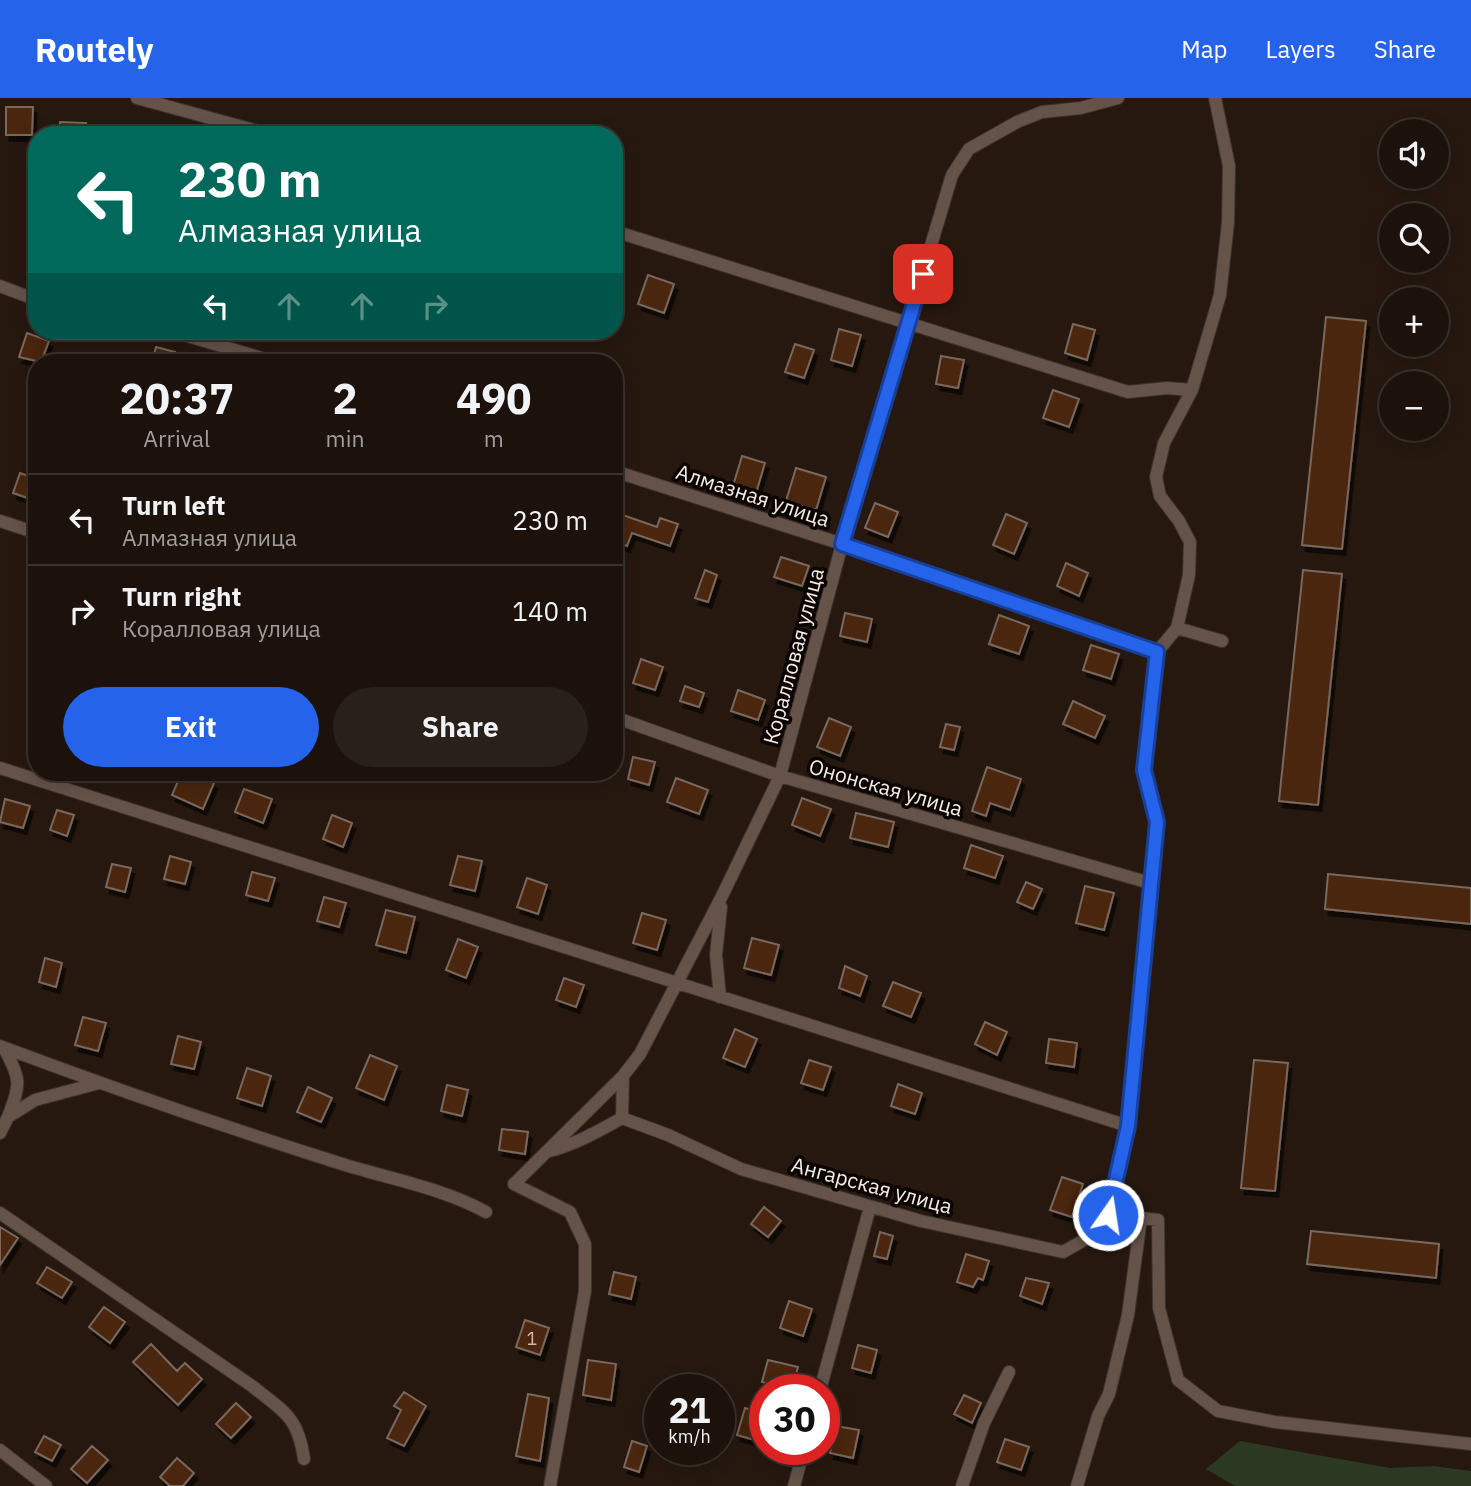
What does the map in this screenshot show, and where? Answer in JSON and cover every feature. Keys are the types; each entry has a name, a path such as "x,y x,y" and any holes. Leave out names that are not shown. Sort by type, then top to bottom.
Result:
{"street":[{"path":"137,98 239,126"},
{"name":"Коралловая улица","path":"550,1486 584,1291 585,1244 570,1213 514,1184 623,1076 640,1054 678,984 780,776 842,544 952,176 969,149 1017,122 1042,112 1081,108 1118,98"},
{"path":"1215,98 1229,166 1228,223 1220,295 1192,390 1164,443 1156,477 1160,496 1190,542 1189,575 1177,628 1157,652 1144,770 1157,822 1128,1126 1108,1215 1158,1220 1159,1308 1178,1380 1219,1411 1275,1422 1471,1444"},
{"path":"623,234 1128,392 1167,388 1192,390"},
{"path":"0,286 28,297"},
{"path":"201,340 248,354"},
{"name":"Алмазная улица","path":"623,474 842,544 1157,652"},
{"path":"0,521 28,530"},
{"path":"1177,628 1222,641"},
{"name":"Ононская улица","path":"623,720 780,776 1150,883"},
{"path":"0,768 28,777"},
{"path":"41,781 1128,1126"},
{"path":"720,997 716,955 721,898"},
{"path":"2,1047 99,1083 342,1164 462,1199 486,1212"},
{"path":"0,1133 19,1088 17,1073 2,1047"},
{"path":"546,1152 585,1139 622,1118 623,1076"},
{"path":"8,1117 35,1100 99,1083"},
{"name":"Ангарская улица","path":"622,1118 668,1135 741,1169 870,1207 1063,1252 1086,1239 1108,1215"},
{"path":"824,1374 870,1207"},
{"path":"0,1213 252,1386 289,1415 301,1437 304,1460"},
{"path":"1077,1486 1098,1416 1109,1394 1128,1315 1140,1218"},
{"path":"962,1486 984,1423 1009,1372"},
{"path":"0,1450 46,1486"},
{"path":"794,1486 800,1465"}],"green space":[{"path":"1240,1441 1390,1468 1433,1466 1471,1471 1471,1486 1235,1486 1206,1469"}],"building":[{"path":"6,107 33,107 32,126 28,126 28,135 6,135"},
{"path":"60,122 86,123 86,126 60,126"},
{"path":"648,275 674,284 664,313 638,304"},
{"path":"1326,317 1366,321 1342,549 1302,545"},
{"path":"1073,324 1095,330 1087,360 1065,353"},
{"path":"839,329 861,335 852,366 831,360"},
{"path":"27,333 28,340 49,341 44,354 28,354 28,359 19,357"},
{"path":"795,344 814,350 804,378 785,372"},
{"path":"156,347 175,352 174,354 154,354"},
{"path":"941,356 964,360 958,388 936,384"},
{"path":"1053,390 1079,399 1069,427 1043,418"},
{"path":"742,456 765,463 756,493 733,486"},
{"path":"796,468 826,477 816,510 786,501"},
{"path":"20,473 28,476 28,498 13,493"},
{"path":"875,503 898,512 888,537 865,528"},
{"path":"1006,514 1027,523 1014,554 993,545"},
{"path":"623,515 657,527 660,518 678,524 670,546 632,533 627,546 623,544"},
{"path":"781,557 809,566 802,586 774,577"},
{"path":"1066,563 1088,573 1079,596 1057,586"},
{"path":"705,570 717,575 708,602 695,598"},
{"path":"1303,570 1342,574 1318,805 1279,801"},
{"path":"845,613 872,619 867,642 840,636"},
{"path":"999,615 1029,626 1019,654 989,644"},
{"path":"1091,645 1119,654 1111,679 1083,670"},
{"path":"641,659 663,667 655,690 633,683"},
{"path":"685,686 704,693 699,707 680,701"},
{"path":"738,690 765,700 758,720 731,711"},
{"path":"1073,701 1105,716 1095,738 1063,724"},
{"path":"829,718 851,727 840,756 817,747"},
{"path":"946,724 960,727 954,750 940,747"},
{"path":"633,757 655,762 649,785 628,779"},
{"path":"987,767 1021,779 1010,810 990,803 986,816 972,811"},
{"path":"676,778 708,790 699,814 667,802"},
{"path":"178,781 214,783 203,809 172,795"},
{"path":"244,789 272,799 263,823 235,812"},
{"path":"802,798 831,809 820,836 792,825"},
{"path":"5,799 30,806 23,828 0,822"},
{"path":"57,810 74,815 67,836 50,830"},
{"path":"856,813 894,822 888,847 850,838"},
{"path":"332,815 352,823 343,847 323,839"},
{"path":"971,845 1003,856 995,878 964,868"},
{"path":"170,856 191,862 185,884 164,879"},
{"path":"458,856 482,861 475,891 450,885"},
{"path":"112,864 131,868 125,892 106,887"},
{"path":"252,872 275,878 268,901 246,895"},
{"path":"1328,874 1471,888 1471,924 1325,909"},
{"path":"527,878 547,885 538,914 517,907"},
{"path":"1026,882 1042,889 1033,909 1017,902"},
{"path":"1085,886 1114,893 1104,930 1076,923"},
{"path":"324,897 346,903 339,927 317,921"},
{"path":"386,910 415,917 406,953 376,945"},
{"path":"642,913 666,920 657,950 633,943"},
{"path":"752,938 779,945 771,975 744,968"},
{"path":"458,939 478,947 466,978 446,970"},
{"path":"45,958 62,963 56,987 39,982"},
{"path":"845,966 867,976 860,996 839,988"},
{"path":"564,978 584,985 576,1007 556,1000"},
{"path":"893,982 921,993 911,1017 883,1006"},
{"path":"83,1017 106,1023 98,1051 75,1045"},
{"path":"985,1022 1007,1032 997,1055 975,1044"},
{"path":"735,1029 757,1039 745,1067 723,1058"},
{"path":"178,1036 201,1042 194,1069 171,1064"},
{"path":"1049,1039 1077,1043 1074,1067 1046,1063"},
{"path":"370,1055 397,1066 384,1100 356,1088"},
{"path":"809,1060 831,1067 823,1090 801,1083"},
{"path":"1254,1060 1288,1063 1275,1191 1241,1188"},
{"path":"247,1068 271,1076 262,1106 237,1098"},
{"path":"898,1084 922,1093 915,1114 891,1106"},
{"path":"447,1085 468,1090 462,1116 441,1111"},
{"path":"308,1087 332,1098 321,1122 297,1112"},
{"path":"502,1129 528,1132 525,1154 499,1150"},
{"path":"1062,1177 1083,1184 1072,1217 1050,1210"},
{"path":"764,1207 781,1221 768,1237 751,1224"},
{"path":"0,1227 18,1238 0,1265"},
{"path":"1311,1231 1439,1244 1436,1278 1307,1264"},
{"path":"880,1232 893,1236 887,1259 874,1256"},
{"path":"966,1254 989,1261 983,1280 978,1278 973,1287 957,1282"},
{"path":"47,1267 72,1282 62,1298 37,1283"},
{"path":"614,1272 636,1277 631,1299 609,1294"},
{"path":"1026,1278 1049,1283 1042,1304 1020,1296"},
{"path":"789,1301 812,1309 803,1336 780,1328"},
{"path":"104,1307 125,1322 110,1343 89,1327"},
{"path":"525,1320 549,1328 540,1355 516,1347"},
{"path":"151,1344 177,1371 185,1363 202,1379 178,1405 133,1362"},
{"path":"858,1345 877,1350 871,1373 852,1368"},
{"path":"588,1360 616,1364 611,1400 583,1395"},
{"path":"768,1360 798,1367 796,1374 764,1374"},
{"path":"404,1392 426,1406 404,1446 387,1438 401,1410 394,1406"},
{"path":"528,1394 549,1398 540,1461 516,1456"},
{"path":"964,1395 981,1403 972,1423 954,1414"},
{"path":"236,1403 251,1417 231,1438 216,1424"},
{"path":"745,1408 749,1409 749,1438 737,1435"},
{"path":"840,1427 859,1430 853,1458 840,1455"},
{"path":"44,1436 61,1445 52,1461 35,1452"},
{"path":"1005,1439 1029,1447 1021,1470 997,1462"},
{"path":"632,1441 644,1445 639,1472 624,1467"},
{"path":"92,1446 108,1460 87,1483 71,1469"},
{"path":"177,1458 194,1473 183,1486 170,1486 160,1477"}],"route":[{"path":"923,274 842,544 1157,652 1144,770 1157,822 1128,1126 1108,1215"}]}
